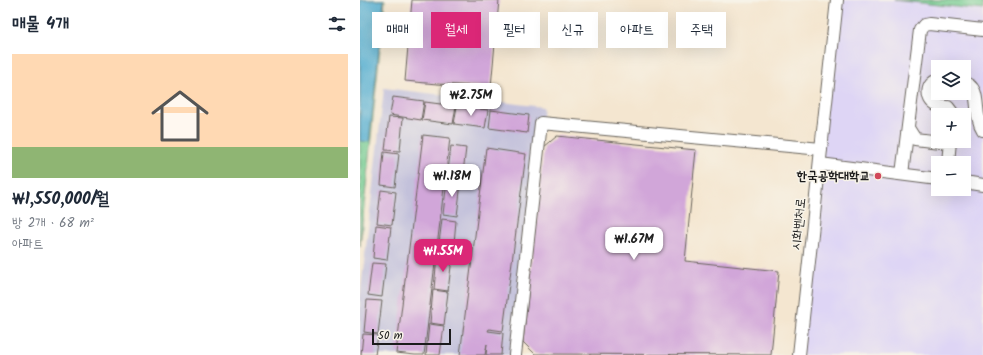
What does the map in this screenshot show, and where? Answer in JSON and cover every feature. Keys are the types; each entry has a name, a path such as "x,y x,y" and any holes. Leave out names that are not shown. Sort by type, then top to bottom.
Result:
{"street":[{"name":"시화벤처로","path":"799,355 837,0"},
{"path":"902,174 920,30 924,25 929,24 983,30"},
{"path":"931,84 929,86 928,97 937,105 949,108"},
{"path":"971,84 977,88 981,99 979,119 980,126 983,130"},
{"path":"515,355 541,124 821,149"},
{"path":"908,128 915,139 931,141"},
{"path":"820,164 931,178"},
{"path":"971,183 983,185"}],"shaded area":[{"name":"한국공학대학교","path":"837,0 894,0 983,10 983,355 799,355"},
{"path":"384,88 543,107 515,355 360,355 360,299"}],"green space":[{"path":"360,0 385,0 384,12 372,12 372,48 380,48 360,246"},
{"path":"894,0 983,0 983,10"}],"water":[{"path":"360,0 384,0 383,12 372,12 372,48 379,48 369,142 360,141"}],"building":[{"path":"412,0 499,0 498,12 489,12 489,48 495,48 491,87 405,81 408,48 423,48 423,12 411,12"},
{"path":"393,97 424,101 421,120 390,115"},
{"path":"425,102 456,106 453,124 422,120"},
{"path":"457,106 488,110 485,128 454,124"},
{"path":"491,110 529,115 527,133 489,128"},
{"path":"389,117 403,118 400,151 385,150"},
{"path":"423,135 450,138 424,355 415,355 396,353"},
{"path":"557,136 696,150 685,261 779,271 771,355 535,354 523,342 544,147"},
{"path":"451,146 466,148 462,181 447,179"},
{"path":"486,148 526,154 503,331 489,329 488,331 503,333 501,355 486,355 487,344 485,355 460,355"},
{"path":"384,152 399,154 395,187 381,185"},
{"path":"447,181 461,183 457,216 443,214"},
{"path":"381,190 396,192 392,225 377,223"},
{"path":"442,219 456,221 453,254 438,252"},
{"path":"376,225 391,227 387,260 373,258"},
{"path":"437,256 452,258 448,291 434,289"},
{"path":"372,263 386,264 382,297 368,295"},
{"path":"433,290 448,292 444,325 430,323"},
{"path":"367,300 382,301 378,334 364,332"},
{"path":"429,324 444,326 440,355 426,355"},
{"path":"363,334 378,335 375,355 361,355"}],"place":[{"name":"한국공학대학교","path":"878,176"}]}
